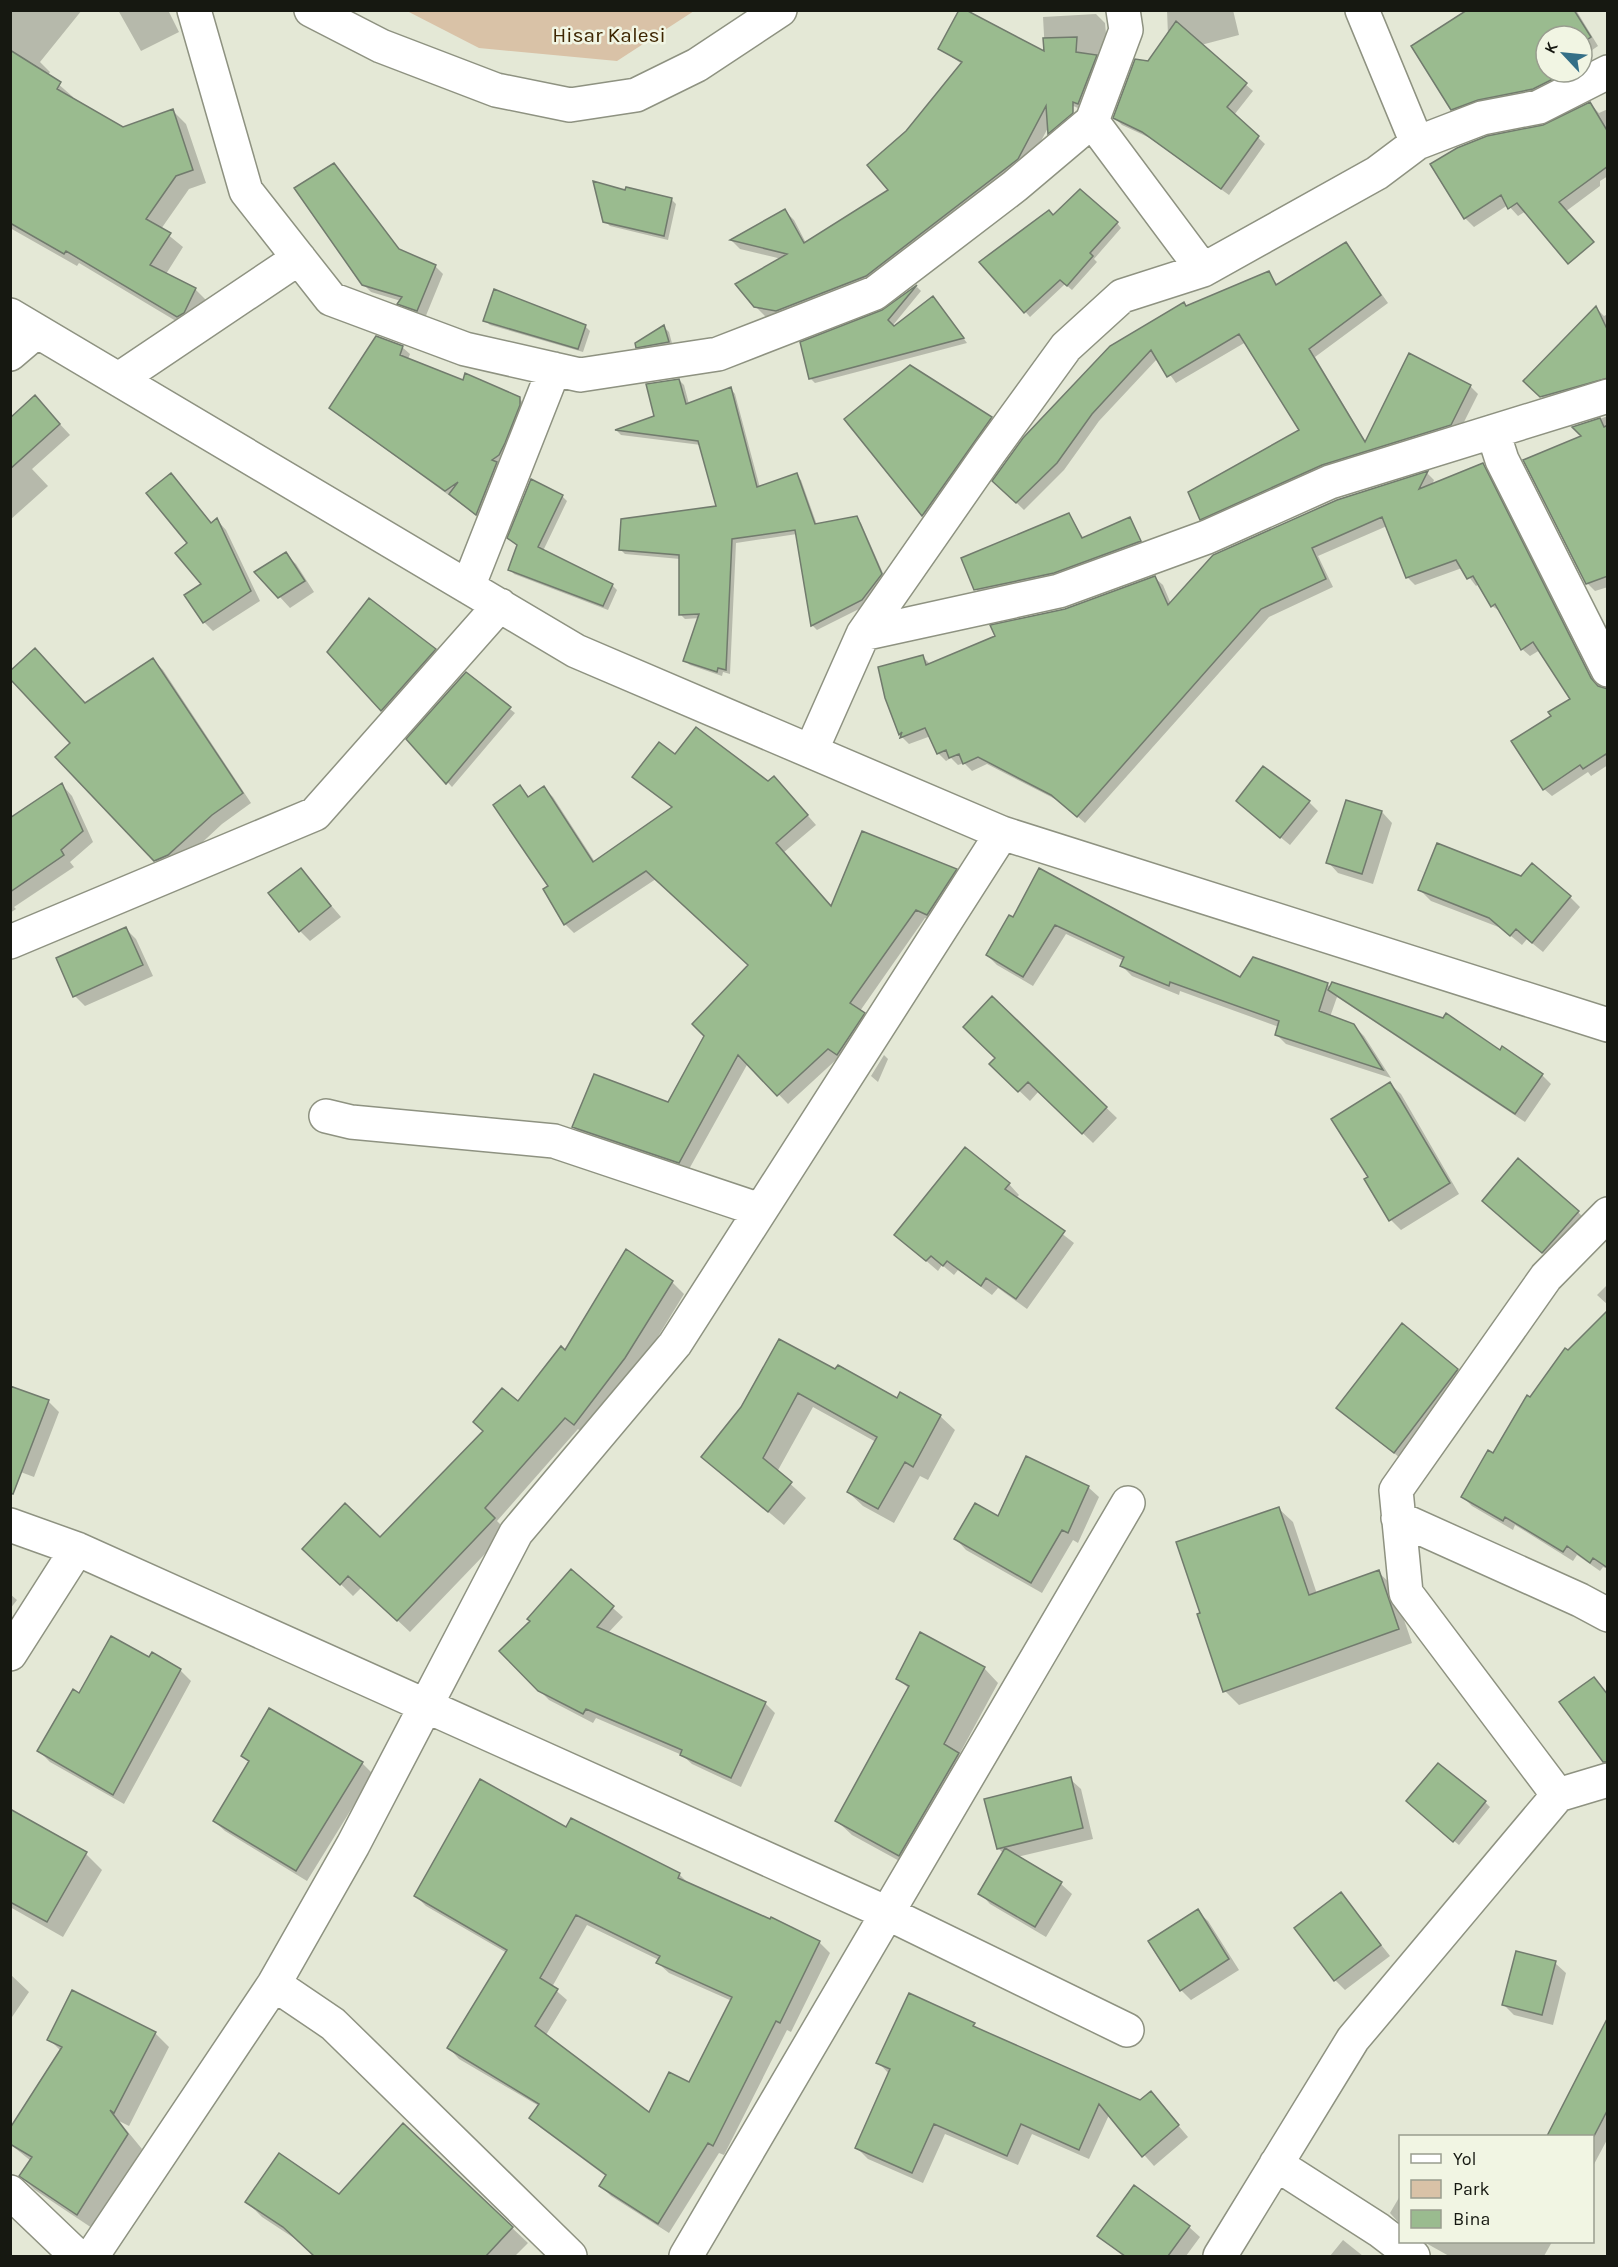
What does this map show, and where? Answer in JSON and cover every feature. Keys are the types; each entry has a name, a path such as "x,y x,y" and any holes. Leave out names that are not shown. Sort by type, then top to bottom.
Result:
{"street":[{"path":"194,10 246,191 331,299 465,349 580,375 718,354 875,293 1015,186 1092,121 1126,30 1123,10"},
{"path":"311,10 381,46 496,90 570,105 636,95 697,65 780,10"},
{"path":"1362,10 1417,143"},
{"path":"811,751 864,634 989,453 1066,347 1122,296 1203,270 1377,173 1417,143 1482,117 1539,107 1608,72"},
{"path":"1092,121 1203,270"},
{"path":"118,379 299,258"},
{"path":"10,354 24,323 576,651 1002,833 1608,1025"},
{"path":"468,587 554,369"},
{"path":"864,634 1059,591 1207,537 1330,482 1608,396"},
{"path":"1493,432 1502,460 1608,669"},
{"path":"10,942 315,814 500,605"},
{"path":"92,2256 274,1984 353,1845 516,1533 675,1344 1002,833"},
{"path":"326,1116 351,1122 554,1141 760,1210"},
{"path":"1558,1795 1406,1593 1396,1490 1546,1276 1608,1214"},
{"path":"686,2256 1128,1503"},
{"path":"1398,1518 1580,1600 1608,1615"},
{"path":"10,1525 77,1549 426,1705 887,1914 1127,2030"},
{"path":"10,1654 77,1549"},
{"path":"1220,2256 1353,2039 1558,1795 1608,1780"},
{"path":"274,1984 333,2024 570,2256"},
{"path":"1276,2164 1379,2230 1413,2256"},
{"path":"10,2192 77,2256"}],"green space":[{"name":"Hisar Kalesi","path":"694,10 617,61 479,48 407,11"}],"building":[{"path":"959,10 966,10 1044,51 1043,38 1077,37 1076,52 1097,55 1078,104 1073,102 1073,113 1048,134 1046,106 1018,159 866,276 776,311 754,307 735,284 787,254 730,240 785,209 804,243 888,190 867,165 906,131 962,62 938,49"},
{"path":"1467,10 1574,10 1583,24 1534,24 1534,84 1543,84 1533,89 1478,100 1451,110 1411,46"},
{"path":"1176,21 1247,83 1227,107 1259,136 1221,189 1142,132 1113,118 1135,59 1148,61"},
{"path":"10,50 61,82 57,89 123,127 173,109 193,170 176,176 146,219 171,233 150,265 196,288 184,313 177,317 66,251 64,254 10,223"},
{"path":"1590,102 1608,132 1608,166 1559,202 1594,242 1568,264 1517,203 1508,209 1501,195 1464,219 1430,164 1457,148 1487,136 1543,125"},
{"path":"334,163 399,249 436,265 417,311 397,304 402,297 362,285 294,188"},
{"path":"593,181 625,190 626,187 672,198 664,236 603,222"},
{"path":"1080,189 1118,222 1090,253 1093,256 1067,286 1060,280 1024,313 979,262 1049,210 1053,215"},
{"path":"1346,242 1381,295 1309,349 1365,442 1409,353 1471,385 1451,425 1322,465 1200,520 1188,492 1299,430 1239,334 1167,377 1151,350 1092,414 1057,463 1016,503 992,481 1023,438 1110,346 1184,302 1186,306 1269,271 1276,285"},
{"path":"917,285 888,320 894,326 933,296 964,338 809,379 800,342 882,310"},
{"path":"494,289 586,325 578,349 483,321"},
{"path":"1596,306 1608,331 1608,378 1540,397 1523,381"},
{"path":"664,325 669,342 636,348 635,343"},
{"path":"376,336 403,346 400,355 463,380 465,373 520,397 520,405 505,443 499,455 492,460 497,462 476,515 449,494 458,482 445,491 329,408"},
{"path":"910,365 992,417 922,516 844,419"},
{"path":"679,379 686,404 731,387 757,487 797,473 815,524 857,516 882,574 862,600 811,626 795,530 732,539 726,670 718,668 717,672 683,661 699,614 679,615 679,555 619,550 621,519 716,506 698,441 615,430 654,416 646,384"},
{"path":"35,395 60,424 10,469 10,418"},
{"path":"1600,418 1604,427 1608,425 1608,576 1586,584 1523,460 1581,436 1572,427"},
{"path":"1483,463 1591,678 1598,686 1608,689 1608,756 1606,754 1583,769 1580,765 1543,790 1511,741 1551,716 1548,712 1570,699 1533,642 1521,650 1495,604 1491,607 1473,576 1467,579 1456,560 1406,578 1382,517 1312,548 1326,579 1261,609 1077,817 1051,795 978,757 963,764 959,754 949,758 946,750 937,754 925,728 900,738 902,732 899,735 885,698 878,667 923,655 926,665 995,636 990,625 1065,609 1155,576 1168,605 1213,555 1337,500 1428,471 1419,489"},
{"path":"171,473 211,523 217,518 251,591 203,623 184,595 201,584 175,553 187,543 146,493"},
{"path":"531,479 563,495 538,547 613,584 603,606 508,570 517,545 507,538"},
{"path":"1069,513 1082,538 1130,517 1141,541 1054,573 974,590 961,558"},
{"path":"286,552 305,581 278,598 254,572"},
{"path":"369,598 436,649 381,711 327,652"},
{"path":"35,648 85,703 153,658 243,793 212,815 168,855 154,861 55,757 70,743 10,679 10,671"},
{"path":"466,672 511,707 446,784 406,739"},
{"path":"696,727 768,781 774,776 808,815 776,843 831,906 862,831 957,869 927,915 916,910 850,1003 865,1013 837,1055 828,1049 777,1096 738,1055 679,1163 572,1127 594,1074 668,1102 704,1036 692,1024 748,965 646,871 564,925 543,889 548,886 493,805 520,785 528,797 544,786 593,862 672,807 632,777 659,742 675,754"},
{"path":"1263,766 1310,801 1280,838 1236,801"},
{"path":"62,783 83,831 61,850 64,855 10,892 10,818"},
{"path":"1346,800 1382,811 1362,874 1326,863"},
{"path":"1437,843 1521,876 1532,863 1571,896 1532,943 1516,929 1510,936 1489,918 1418,890"},
{"path":"301,868 331,906 299,932 268,893"},
{"path":"1039,868 1240,977 1253,957 1328,983 1319,1011 1354,1024 1383,1070 1275,1035 1279,1021 1170,982 1169,986 1120,966 1124,957 1055,925 1023,977 986,955 1009,915 1013,917"},
{"path":"126,927 143,965 73,997 56,958"},
{"path":"1332,982 1443,1018 1446,1013 1500,1050 1502,1046 1543,1074 1515,1114 1328,990"},
{"path":"992,996 1107,1107 1082,1134 1028,1082 1018,1092 989,1064 995,1058 963,1027"},
{"path":"1390,1082 1450,1183 1389,1221 1364,1179 1368,1177 1331,1119"},
{"path":"965,1147 1010,1183 1005,1189 1065,1231 1016,1299 986,1278 981,1286 947,1261 943,1266 931,1256 926,1261 894,1235"},
{"path":"1518,1158 1579,1211 1542,1253 1482,1201"},
{"path":"626,1249 673,1281 625,1358 574,1425 565,1418 485,1508 495,1518 397,1621 348,1576 340,1585 302,1549 345,1503 380,1537 483,1431 473,1422 502,1388 518,1401 561,1346 565,1350"},
{"path":"1608,1310 1608,1568 1593,1558 1590,1563 1567,1546 1563,1552 1505,1517 1503,1521 1461,1497 1488,1450 1493,1453 1527,1395 1530,1397 1565,1348 1568,1350"},
{"path":"1402,1323 1458,1369 1394,1453 1336,1408"},
{"path":"779,1339 835,1369 838,1365 897,1398 900,1392 941,1415 913,1467 905,1462 878,1509 847,1492 877,1437 798,1393 763,1458 792,1482 768,1512 701,1457 741,1407"},
{"path":"10,1386 49,1400 13,1494 10,1493"},
{"path":"1026,1456 1089,1486 1068,1533 1062,1530 1031,1583 954,1539 975,1503 998,1516"},
{"path":"1279,1507 1309,1595 1379,1570 1399,1629 1223,1692 1176,1542"},
{"path":"571,1569 614,1606 597,1627 766,1702 731,1778 680,1755 682,1750 586,1709 583,1714 538,1691 499,1651 530,1621 527,1619"},
{"path":"920,1632 985,1667 944,1744 959,1753 899,1856 835,1821 909,1686 896,1679"},
{"path":"111,1636 149,1657 152,1652 181,1669 113,1795 37,1751 73,1689 79,1693"},
{"path":"1594,1677 1608,1695 1608,1762 1603,1762 1559,1702"},
{"path":"269,1708 363,1762 296,1871 213,1821 249,1761 241,1756"},
{"path":"1438,1763 1486,1801 1453,1842 1406,1801"},
{"path":"1071,1777 1083,1828 997,1849 984,1799"},
{"path":"480,1779 566,1827 571,1818 680,1873 678,1878 770,1919 771,1917 820,1941 780,2023 776,2021 713,2146 708,2143 658,2224 599,2186 606,2175 529,2118 539,2104 447,2048 507,1950 414,1896","holes":["576,1915 660,1956 656,1963 732,1997 689,2082 669,2072 649,2112 535,2026 558,1989 540,1978"]},
{"path":"10,1809 87,1852 47,1922 10,1902"},
{"path":"1005,1848 1062,1882 1035,1927 978,1894"},
{"path":"1341,1892 1381,1945 1334,1981 1294,1928"},
{"path":"1198,1909 1229,1959 1180,1991 1148,1941"},
{"path":"1516,1951 1556,1961 1542,2015 1502,2005"},
{"path":"72,1990 156,2032 114,2113 110,2110 128,2134 77,2215 19,2176 32,2157 10,2144 10,2128 62,2047 47,2040"},
{"path":"909,1993 975,2023 973,2026 1140,2100 1151,2091 1179,2125 1142,2157 1099,2104 1079,2150 1021,2124 1007,2156 934,2124 912,2173 855,2148 890,2069 876,2063"},
{"path":"1608,2017 1608,2109 1594,2136 1548,2135"},
{"path":"403,2123 513,2227 486,2256 314,2256 283,2227 245,2202 279,2153 339,2194"},
{"path":"1134,2185 1190,2226 1168,2256 1125,2256 1097,2236"}]}
